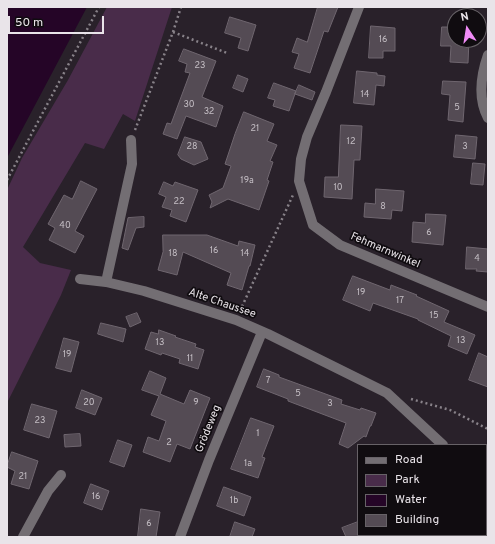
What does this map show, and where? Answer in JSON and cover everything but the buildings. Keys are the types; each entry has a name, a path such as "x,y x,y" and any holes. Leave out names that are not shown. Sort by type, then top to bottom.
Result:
{"street":[{"name":"Fehmarnwinkel","path":"359,7 307,137 301,159 300,181 313,225 340,245 488,307"},
{"path":"488,55 482,81 482,97 488,118"},
{"path":"106,282 132,164 131,140"},
{"name":"Alte Chaussee","path":"80,279 106,282 144,290 236,320 387,392 441,444"},
{"name":"Grödeweg","path":"180,537 209,460 262,332"},
{"path":"22,537 48,492 61,476"}],"path":[{"path":"7,180 99,7"},
{"path":"131,140 173,32 181,7"},
{"path":"173,32 227,53"},
{"path":"236,320 300,181"},
{"path":"408,398 450,410 488,429"}],"green space":[{"path":"107,7 172,7 135,121 123,114 104,149 85,143 23,247 40,263 71,270 61,295 7,403 7,190 22,158 68,80"}],"water":[{"path":"7,7 87,7 7,158"}]}
